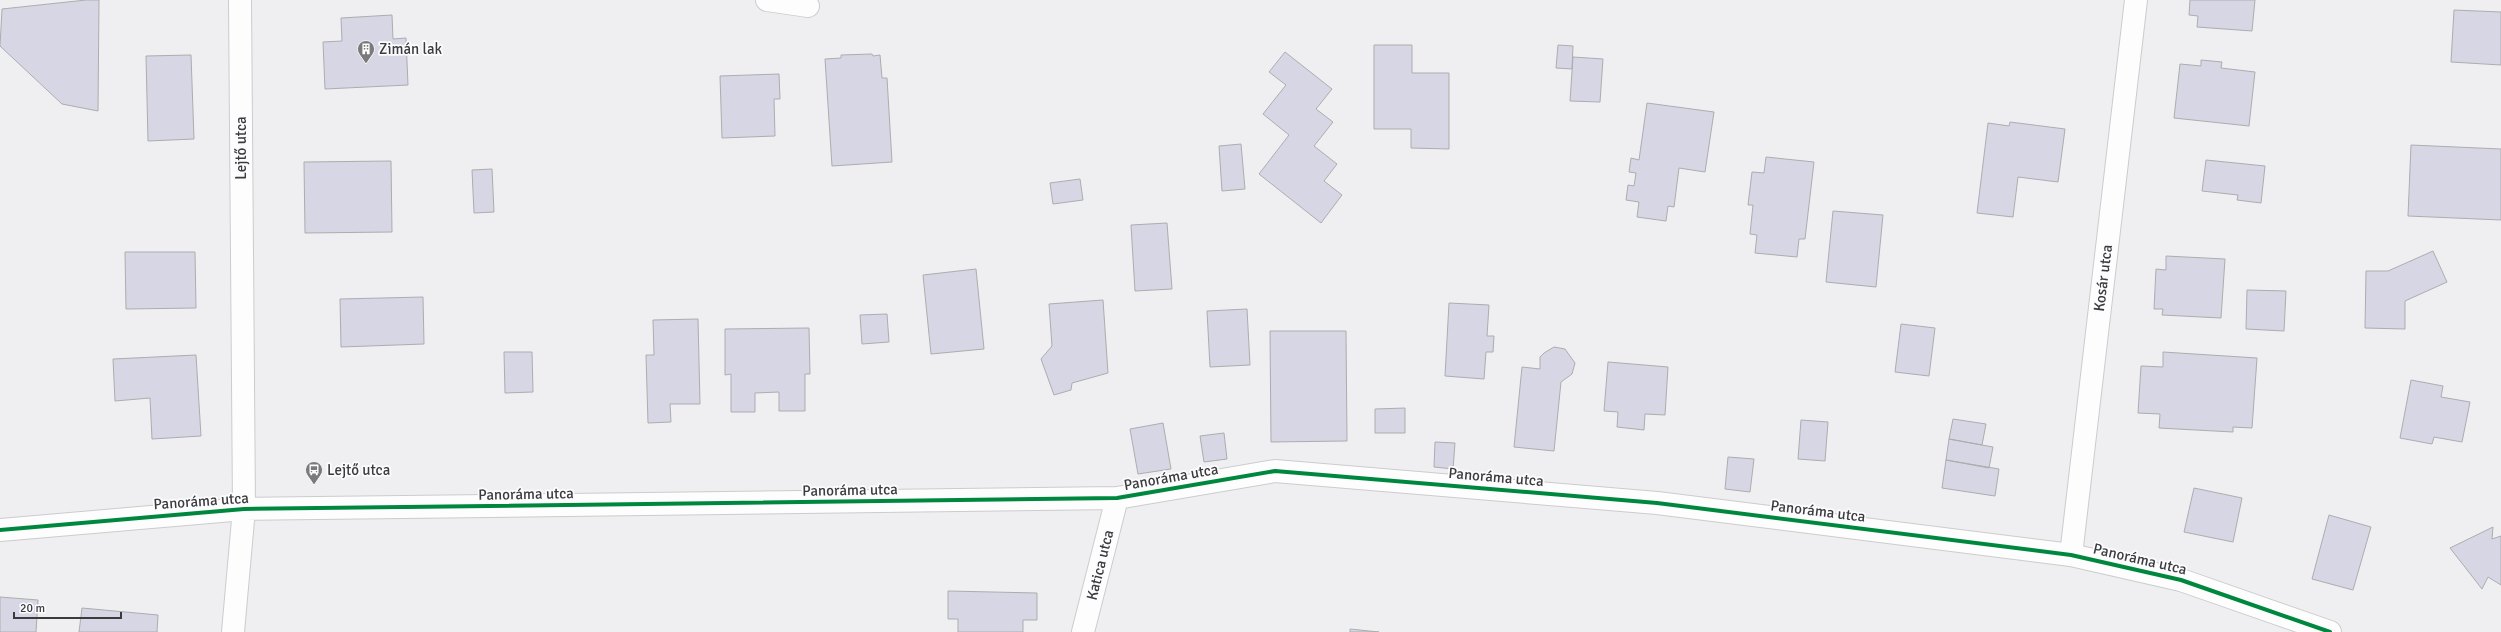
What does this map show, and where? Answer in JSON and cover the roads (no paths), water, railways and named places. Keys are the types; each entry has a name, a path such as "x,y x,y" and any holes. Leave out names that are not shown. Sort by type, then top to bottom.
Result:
{"street":[{"name":"Lejtő utca","path":"233,632 244,509 240,0"},
{"path":"767,0 808,6"},
{"name":"Kosár utca","path":"2071,555 2136,0"},
{"name":"Panoráma utca","path":"0,530 244,509 1117,498 1275,471 1657,503 2071,555 2181,580 2330,632"},
{"name":"Katica utca","path":"1083,632 1117,498"}],"place":[{"name":"Zimán lak","path":"366,64"},
{"name":"Lejtő utca","path":"314,485"}]}
